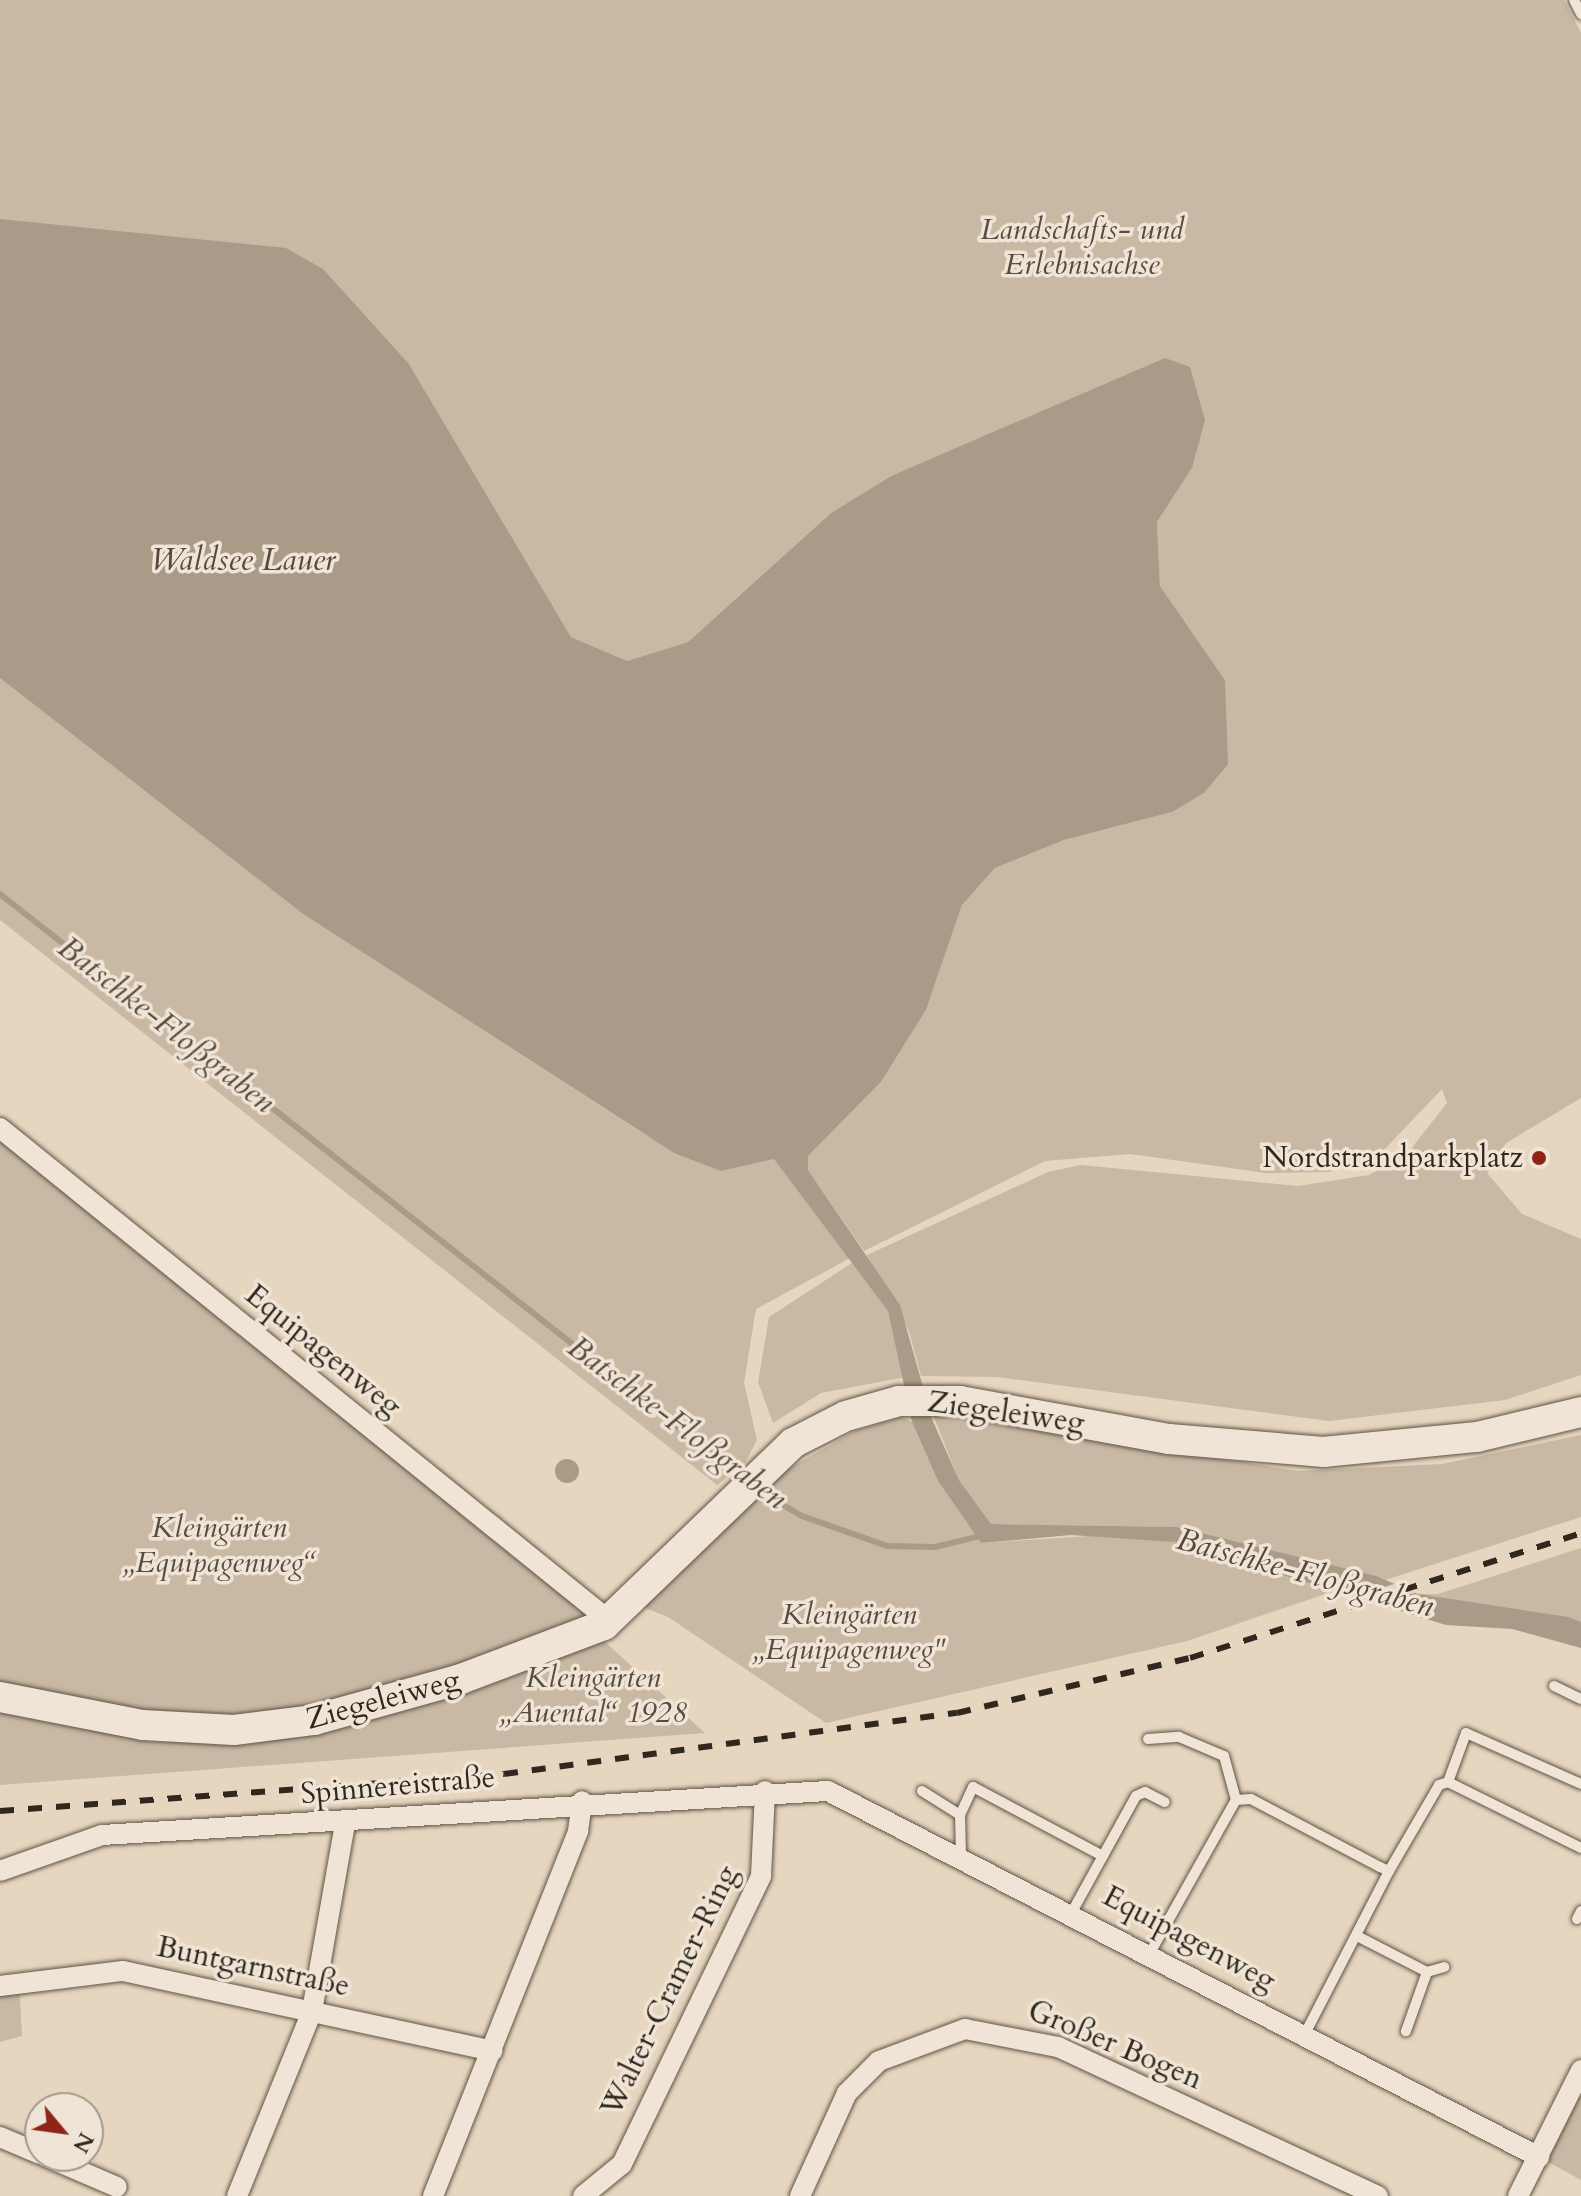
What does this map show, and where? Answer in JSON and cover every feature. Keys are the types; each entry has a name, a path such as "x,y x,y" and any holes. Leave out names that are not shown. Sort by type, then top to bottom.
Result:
{"main road":[{"name":"Ziegeleiweg","path":"0,1697 143,1725 274,1728 461,1679 604,1625 747,1482 819,1427 899,1401 930,1399 1169,1439 1323,1452 1477,1437 1581,1412"}],"street":[{"name":"Equipagenweg","path":"0,1128 601,1614 604,1625"},
{"name":"Equipagenweg","path":"807,1790 846,1796 1539,2157"},
{"name":"Spinnereistraße","path":"0,1871 102,1835 345,1824 582,1801 807,1790"},
{"name":"Walter-Cramer-Ring","path":"583,2196 622,2164 761,1876 765,1791"},
{"path":"433,2196 578,1831 582,1801"},
{"path":"237,2196 312,2011 345,1824"},
{"name":"Buntgarnstraße","path":"0,1986 123,1971 492,2051"},
{"name":"Großer Bogen","path":"800,2196 847,2093 879,2061 965,2029 1058,2047 1378,2196"},
{"path":"1518,2196 1581,2070"},
{"path":"0,2137 24,2147"},
{"path":"82,2172 117,2187"}],"lane":[{"path":"1574,0 1581,14"},
{"path":"1554,1686 1581,1699"},
{"path":"1448,1782 1466,1733 1581,1784"},
{"path":"1148,1739 1179,1737 1224,1756 1236,1800 1150,1953"},
{"path":"1305,2034 1389,1871 1439,1785 1448,1782 1581,1848"},
{"path":"961,1855 960,1815 973,1787 1103,1856"},
{"path":"922,1791 960,1815"},
{"path":"1072,1912 1136,1796 1145,1792 1165,1802"},
{"path":"1236,1800 1251,1799 1389,1871"},
{"path":"1357,1936 1427,1972 1444,1967"},
{"path":"1406,2031 1427,1972"}],"green space":[{"name":"Landschafts- und Erlebnisachse","path":"0,0 1564,0 1581,33 1581,1098 1506,1143 1487,1173 1522,1214 1581,1239 1581,1375 1505,1400 1329,1421 997,1377 921,1376 909,1331 867,1255 1048,1172 1081,1165 1298,1186 1369,1175 1407,1154 1447,1103 1442,1089 1382,1152 1329,1172 1266,1173 1130,1154 1045,1161 864,1251 808,1170 808,1156 881,1082 926,1010 962,905 995,868 1064,840 1172,812 1225,680 1160,586 1157,522 1192,468 1075,401 891,476 831,513 688,642 627,661 571,637 409,364 0,219"},
{"path":"0,678 303,914 647,1136 721,1171 774,1159 795,1181 852,1257 756,1309 744,1383 757,1440 745,1463 717,1485 0,920"},
{"name":"Kleingärten „Equipagenweg“","path":"0,1128 604,1625 274,1728 0,1697"},
{"path":"855,1261 888,1311 906,1377 821,1393 773,1423 758,1382 769,1317"},
{"path":"933,1415 1299,1471 1442,1464 1581,1435 1581,1517 1385,1580 1177,1527 991,1524 959,1480"},
{"name":"Kleingärten „Equipagenweg\"","path":"901,1417 912,1422 938,1481 981,1543 1119,1534 1175,1542 1340,1589 1187,1641 826,1723 668,1617 643,1607 765,1482 855,1431"},
{"path":"1581,1548 1581,1622 1417,1594 1438,1594"},
{"name":"Kleingärten „Auental“ 1928","path":"604,1641 705,1733 0,1785 0,1709 156,1742 314,1734"},
{"path":"19,1981 22,2036 0,2042 0,1986"},
{"path":"1581,2070 1581,2180 1539,2157"}],"water":[{"name":"Waldsee Lauer","path":"0,219 286,248 323,269 409,364 571,637 627,661 688,642 831,513 891,476 1165,358 1190,367 1205,420 1192,468 1157,522 1160,586 1225,680 1228,764 1204,793 1172,812 1064,840 995,868 962,905 926,1010 881,1082 808,1156 808,1170 900,1305 932,1419 959,1480 991,1524 1177,1527 1376,1576 1418,1594 1568,1617 1581,1622 1581,1648 1512,1629 1446,1625 1175,1542 1071,1535 981,1543 938,1481 912,1422 888,1311 774,1159 721,1171 674,1153 303,914 0,678"},
{"path":"567,1459 578,1466 579,1471 572,1482 567,1483 556,1476 555,1471 562,1460"}],"pier":[{"path":"1400,1582 1420,1591 1371,1607 1351,1598"}],"waterway":[{"name":"Batschke‐Floßgraben","path":"0,894 743,1478"},
{"name":"Batschke‐Floßgraben","path":"757,1490 802,1516 887,1546 935,1547 980,1536"}],"railway":[{"path":"0,1811 504,1774 957,1713 1190,1658 1581,1533"}],"place":[{"name":"Nordstrandparkplatz","path":"1539,1158"}]}
